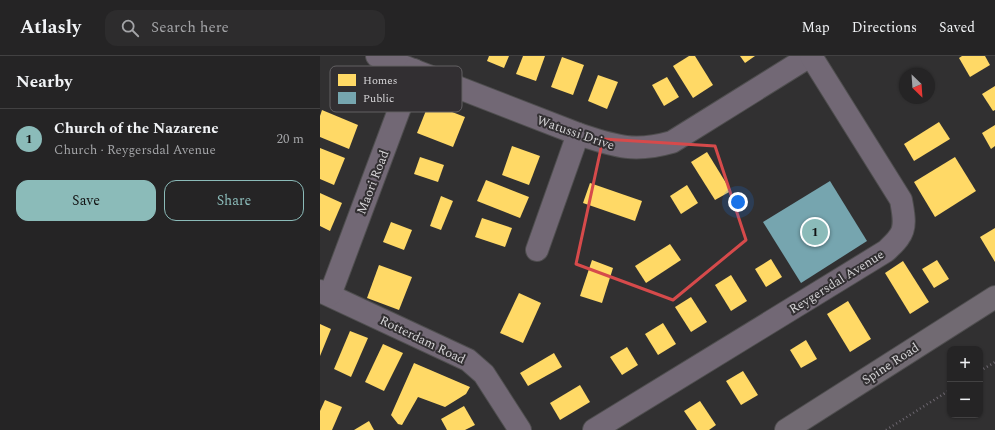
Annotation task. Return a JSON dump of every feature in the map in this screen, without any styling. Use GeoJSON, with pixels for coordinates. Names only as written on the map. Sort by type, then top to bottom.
{"type":"FeatureCollection","features":[{"type":"Feature","properties":{"kind":"main road","name":"Spine Road"},"geometry":{"type":"LineString","coordinates":[[786,430],[995,297]]}},
{"type":"Feature","properties":{"kind":"street","name":"Watussi Drive"},"geometry":{"type":"LineString","coordinates":[[377,56],[403,66]]}},
{"type":"Feature","properties":{"kind":"street","name":"Watussi Drive"},"geometry":{"type":"LineString","coordinates":[[462,89],[578,134],[611,145],[637,148],[657,146],[672,142],[811,56]]}},
{"type":"Feature","properties":{"kind":"street","name":"Reygersdal Avenue"},"geometry":{"type":"LineString","coordinates":[[594,430],[886,251],[899,237],[904,227],[901,200],[811,56]]}},
{"type":"Feature","properties":{"kind":"street","name":"Maori Road"},"geometry":{"type":"LineString","coordinates":[[325,293],[397,112]]}},
{"type":"Feature","properties":{"kind":"street"},"geometry":{"type":"LineString","coordinates":[[537,250],[578,134]]}},
{"type":"Feature","properties":{"kind":"street","name":"Rotterdam Road"},"geometry":{"type":"LineString","coordinates":[[325,293],[468,360],[484,374],[520,430]]}},
{"type":"Feature","properties":{"kind":"path"},"geometry":{"type":"LineString","coordinates":[[983,369],[995,362]]}},
{"type":"Feature","properties":{"kind":"path"},"geometry":{"type":"LineString","coordinates":[[886,430],[947,392]]}},
{"type":"Feature","properties":{"kind":"highlighted area"},"geometry":{"type":"Polygon","coordinates":[[[603,139],[715,146],[746,240],[673,300],[576,264],[603,139]]]}},
{"type":"Feature","properties":{"kind":"building: Homes"},"geometry":{"type":"Polygon","coordinates":[[[489,56],[509,56],[504,68],[487,61],[489,56]]]}},
{"type":"Feature","properties":{"kind":"building: Homes"},"geometry":{"type":"Polygon","coordinates":[[[523,56],[545,56],[536,81],[516,74],[523,56]]]}},
{"type":"Feature","properties":{"kind":"building: Homes"},"geometry":{"type":"Polygon","coordinates":[[[689,56],[695,56],[713,85],[693,98],[673,66],[689,56]]]}},
{"type":"Feature","properties":{"kind":"building: Homes"},"geometry":{"type":"Polygon","coordinates":[[[740,56],[755,56],[745,63],[740,56]]]}},
{"type":"Feature","properties":{"kind":"building: Homes"},"geometry":{"type":"Polygon","coordinates":[[[962,56],[985,56],[990,65],[970,77],[959,58],[962,56]]]}},
{"type":"Feature","properties":{"kind":"building: Homes"},"geometry":{"type":"Polygon","coordinates":[[[562,57],[584,65],[573,95],[551,87],[562,57]]]}},
{"type":"Feature","properties":{"kind":"building: Homes"},"geometry":{"type":"Polygon","coordinates":[[[598,75],[618,82],[607,109],[588,101],[598,75]]]}},
{"type":"Feature","properties":{"kind":"building: Homes"},"geometry":{"type":"Polygon","coordinates":[[[667,77],[679,97],[664,106],[652,85],[667,77]]]}},
{"type":"Feature","properties":{"kind":"building: Homes"},"geometry":{"type":"Polygon","coordinates":[[[995,86],[995,110],[993,111],[982,94],[995,86]]]}},
{"type":"Feature","properties":{"kind":"building: Homes"},"geometry":{"type":"Polygon","coordinates":[[[322,110],[358,125],[349,149],[320,137],[320,116],[322,110]]]}},
{"type":"Feature","properties":{"kind":"building: Homes"},"geometry":{"type":"Polygon","coordinates":[[[425,112],[452,112],[465,117],[453,147],[417,133],[425,112]]]}},
{"type":"Feature","properties":{"kind":"building: Homes"},"geometry":{"type":"Polygon","coordinates":[[[939,122],[950,139],[914,161],[904,144],[939,122]]]}},
{"type":"Feature","properties":{"kind":"building: Homes"},"geometry":{"type":"Polygon","coordinates":[[[995,125],[995,146],[991,149],[982,133],[995,125]]]}},
{"type":"Feature","properties":{"kind":"building: Homes"},"geometry":{"type":"Polygon","coordinates":[[[512,146],[540,156],[529,185],[502,175],[512,146]]]}},
{"type":"Feature","properties":{"kind":"building: Homes"},"geometry":{"type":"Polygon","coordinates":[[[320,148],[345,158],[334,185],[320,179],[320,148]]]}},
{"type":"Feature","properties":{"kind":"building: Homes"},"geometry":{"type":"Polygon","coordinates":[[[707,152],[731,191],[715,200],[691,162],[707,152]]]}},
{"type":"Feature","properties":{"kind":"building: Homes"},"geometry":{"type":"Polygon","coordinates":[[[420,157],[444,165],[438,182],[414,174],[420,157]]]}},
{"type":"Feature","properties":{"kind":"building: Homes"},"geometry":{"type":"Polygon","coordinates":[[[955,157],[976,191],[935,217],[914,182],[955,157]]]}},
{"type":"Feature","properties":{"kind":"building: Homes"},"geometry":{"type":"Polygon","coordinates":[[[486,180],[529,197],[520,218],[477,201],[486,180]]]}},
{"type":"Feature","properties":{"kind":"building: Homes"},"geometry":{"type":"Polygon","coordinates":[[[590,183],[642,201],[635,221],[583,203],[590,183]]]}},
{"type":"Feature","properties":{"kind":"building: Homes"},"geometry":{"type":"Polygon","coordinates":[[[687,185],[698,203],[681,214],[670,196],[687,185]]]}},
{"type":"Feature","properties":{"kind":"building: Homes"},"geometry":{"type":"Polygon","coordinates":[[[320,193],[342,203],[330,231],[320,226],[320,193]]]}},
{"type":"Feature","properties":{"kind":"building: Homes"},"geometry":{"type":"Polygon","coordinates":[[[441,196],[453,201],[441,230],[430,226],[441,196]]]}},
{"type":"Feature","properties":{"kind":"building: Homes"},"geometry":{"type":"Polygon","coordinates":[[[482,218],[512,228],[505,247],[475,237],[482,218]]]}},
{"type":"Feature","properties":{"kind":"building: Homes"},"geometry":{"type":"Polygon","coordinates":[[[391,222],[412,230],[404,250],[383,242],[391,222]]]}},
{"type":"Feature","properties":{"kind":"building: Homes"},"geometry":{"type":"Polygon","coordinates":[[[995,228],[995,262],[980,237],[995,228]]]}},
{"type":"Feature","properties":{"kind":"building: Homes"},"geometry":{"type":"Polygon","coordinates":[[[670,244],[681,260],[646,283],[635,266],[670,244]]]}},
{"type":"Feature","properties":{"kind":"building: Homes"},"geometry":{"type":"Polygon","coordinates":[[[771,259],[782,277],[766,287],[755,269],[771,259]]]}},
{"type":"Feature","properties":{"kind":"building: Homes"},"geometry":{"type":"Polygon","coordinates":[[[592,260],[613,268],[602,303],[580,296],[592,260]]]}},
{"type":"Feature","properties":{"kind":"building: Homes"},"geometry":{"type":"Polygon","coordinates":[[[937,260],[949,279],[934,288],[922,269],[937,260]]]}},
{"type":"Feature","properties":{"kind":"building: Homes"},"geometry":{"type":"Polygon","coordinates":[[[903,261],[929,302],[910,314],[885,273],[903,261]]]}},
{"type":"Feature","properties":{"kind":"building: Homes"},"geometry":{"type":"Polygon","coordinates":[[[379,265],[412,277],[399,310],[367,298],[379,265]]]}},
{"type":"Feature","properties":{"kind":"building: Homes"},"geometry":{"type":"Polygon","coordinates":[[[731,275],[747,301],[731,311],[715,285],[731,275]]]}},
{"type":"Feature","properties":{"kind":"building: Homes"},"geometry":{"type":"Polygon","coordinates":[[[519,293],[541,303],[523,343],[500,333],[519,293]]]}},
{"type":"Feature","properties":{"kind":"building: Homes"},"geometry":{"type":"Polygon","coordinates":[[[691,297],[707,322],[691,332],[675,307],[691,297]]]}},
{"type":"Feature","properties":{"kind":"building: Homes"},"geometry":{"type":"Polygon","coordinates":[[[848,301],[871,339],[850,352],[827,314],[848,301]]]}},
{"type":"Feature","properties":{"kind":"building: Homes"},"geometry":{"type":"Polygon","coordinates":[[[663,323],[676,344],[658,355],[645,334],[663,323]]]}},
{"type":"Feature","properties":{"kind":"building: Homes"},"geometry":{"type":"Polygon","coordinates":[[[320,324],[331,329],[320,356],[320,324]]]}},
{"type":"Feature","properties":{"kind":"building: Homes"},"geometry":{"type":"Polygon","coordinates":[[[350,331],[368,338],[351,377],[334,369],[350,331]]]}},
{"type":"Feature","properties":{"kind":"building: Homes"},"geometry":{"type":"Polygon","coordinates":[[[806,340],[817,359],[801,368],[790,350],[806,340]]]}},
{"type":"Feature","properties":{"kind":"building: Homes"},"geometry":{"type":"Polygon","coordinates":[[[383,344],[403,353],[384,391],[365,382],[383,344]]]}},
{"type":"Feature","properties":{"kind":"building: Homes"},"geometry":{"type":"Polygon","coordinates":[[[627,347],[638,365],[622,375],[610,357],[627,347]]]}},
{"type":"Feature","properties":{"kind":"building: Homes"},"geometry":{"type":"Polygon","coordinates":[[[554,353],[562,367],[528,386],[520,373],[554,353]]]}},
{"type":"Feature","properties":{"kind":"building: Homes"},"geometry":{"type":"Polygon","coordinates":[[[414,363],[470,387],[466,394],[445,407],[418,397],[402,425],[398,424],[391,415],[414,363]]]}},
{"type":"Feature","properties":{"kind":"building: Homes"},"geometry":{"type":"Polygon","coordinates":[[[743,371],[758,395],[741,405],[726,381],[743,371]]]}},
{"type":"Feature","properties":{"kind":"building: Homes"},"geometry":{"type":"Polygon","coordinates":[[[580,385],[590,402],[560,420],[550,403],[580,385]]]}},
{"type":"Feature","properties":{"kind":"building: Homes"},"geometry":{"type":"Polygon","coordinates":[[[325,400],[342,407],[332,430],[320,430],[320,411],[325,400]]]}},
{"type":"Feature","properties":{"kind":"building: Homes"},"geometry":{"type":"Polygon","coordinates":[[[700,401],[716,425],[709,430],[697,430],[684,411],[700,401]]]}},
{"type":"Feature","properties":{"kind":"building: Homes"},"geometry":{"type":"Polygon","coordinates":[[[464,406],[475,425],[465,430],[447,430],[441,419],[464,406]]]}},
{"type":"Feature","properties":{"kind":"building: Homes"},"geometry":{"type":"Polygon","coordinates":[[[369,421],[374,430],[354,430],[369,421]]]}},
{"type":"Feature","properties":{"kind":"building: Public"},"geometry":{"type":"Polygon","coordinates":[[[830,181],[867,241],[801,283],[763,222],[830,181]]]}},
{"type":"Feature","properties":{"kind":"place","name":"Church of the Nazarene"},"geometry":{"type":"Point","coordinates":[815,232]}}]}
